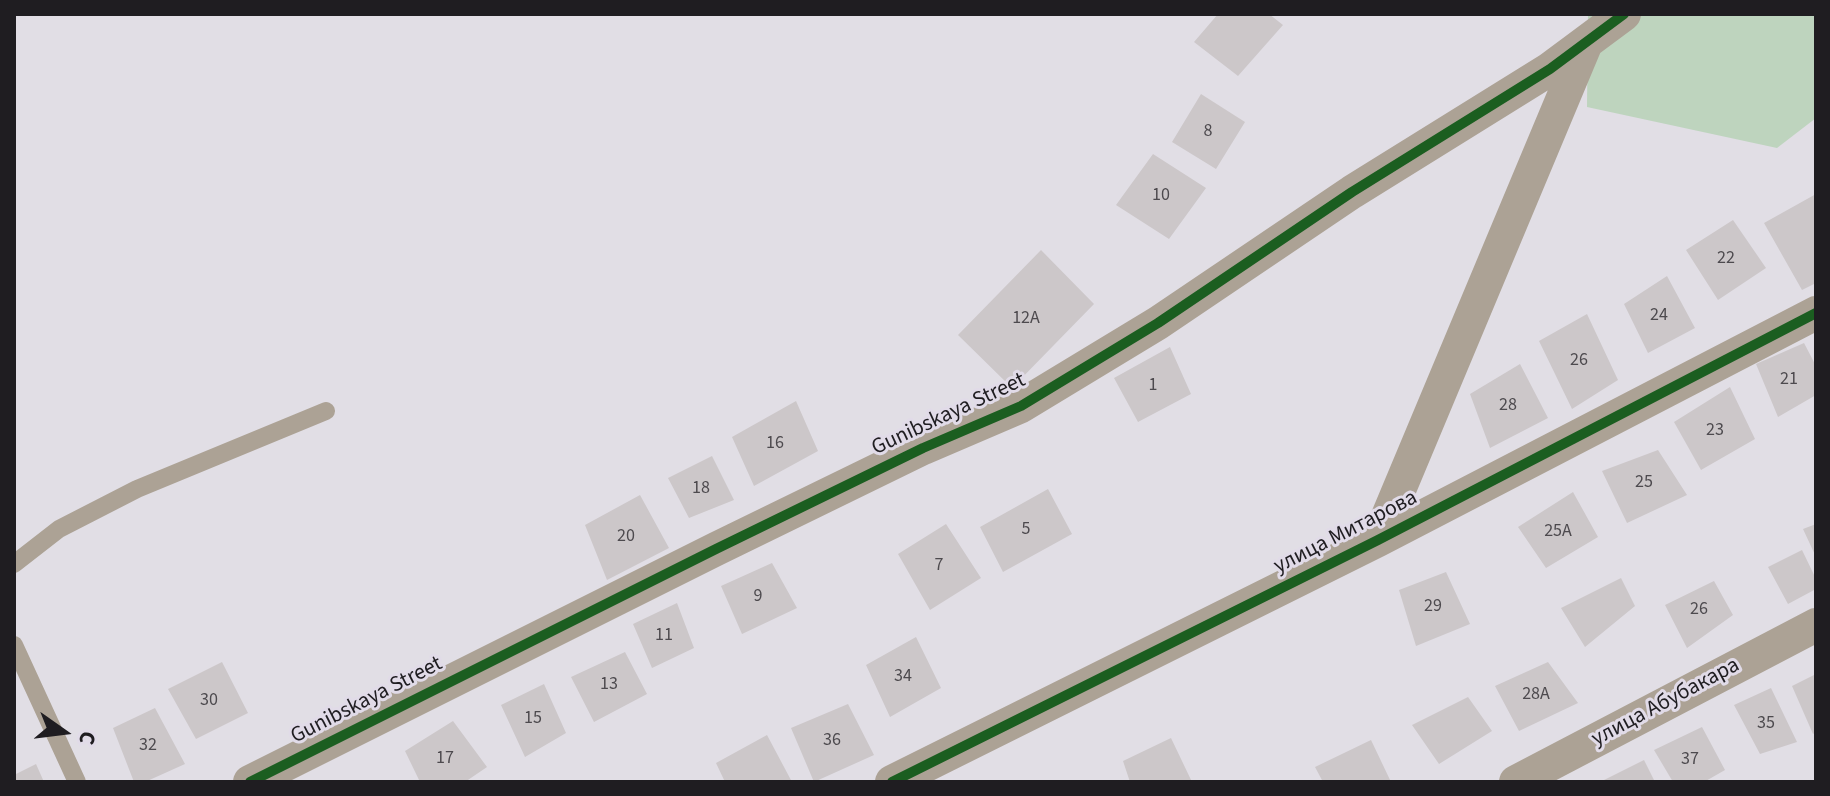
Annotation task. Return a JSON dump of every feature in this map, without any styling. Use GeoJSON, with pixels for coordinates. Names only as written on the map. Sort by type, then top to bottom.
{"type":"FeatureCollection","features":[{"type":"Feature","properties":{"kind":"street","name":"Gunibskaya Street"},"geometry":{"type":"LineString","coordinates":[[250,782],[757,528],[923,448],[1021,406],[1158,323],[1352,192],[1550,69],[1624,14]]}},
{"type":"Feature","properties":{"kind":"street"},"geometry":{"type":"LineString","coordinates":[[1378,540],[1586,43]]}},
{"type":"Feature","properties":{"kind":"street","name":"улица Митарова"},"geometry":{"type":"LineString","coordinates":[[892,782],[1378,540],[1816,313]]}},
{"type":"Feature","properties":{"kind":"street","name":"улица Абубакара"},"geometry":{"type":"LineString","coordinates":[[1516,782],[1816,625]]}},
{"type":"Feature","properties":{"kind":"lane"},"geometry":{"type":"LineString","coordinates":[[14,564],[59,529],[137,489],[326,411]]}},
{"type":"Feature","properties":{"kind":"lane"},"geometry":{"type":"LineString","coordinates":[[14,645],[77,782]]}},
{"type":"Feature","properties":{"kind":"green space"},"geometry":{"type":"Polygon","coordinates":[[[1588,14],[1816,14],[1816,118],[1777,148],[1587,107],[1588,14]]]}},
{"type":"Feature","properties":{"kind":"building"},"geometry":{"type":"Polygon","coordinates":[[[1218,14],[1269,14],[1283,25],[1238,76],[1194,42],[1218,14]]]}},
{"type":"Feature","properties":{"kind":"building"},"geometry":{"type":"Polygon","coordinates":[[[1201,94],[1245,122],[1216,169],[1172,142],[1201,94]]]}},
{"type":"Feature","properties":{"kind":"building"},"geometry":{"type":"Polygon","coordinates":[[[1153,154],[1206,188],[1169,239],[1116,205],[1153,154]]]}},
{"type":"Feature","properties":{"kind":"building"},"geometry":{"type":"Polygon","coordinates":[[[1816,194],[1816,283],[1802,290],[1764,223],[1816,194]]]}},
{"type":"Feature","properties":{"kind":"building"},"geometry":{"type":"Polygon","coordinates":[[[1733,220],[1766,268],[1718,300],[1686,250],[1733,220]]]}},
{"type":"Feature","properties":{"kind":"building"},"geometry":{"type":"Polygon","coordinates":[[[1041,250],[1094,304],[1012,388],[958,335],[1041,250]]]}},
{"type":"Feature","properties":{"kind":"building"},"geometry":{"type":"Polygon","coordinates":[[[1667,276],[1695,328],[1648,353],[1624,304],[1667,276]]]}},
{"type":"Feature","properties":{"kind":"building"},"geometry":{"type":"Polygon","coordinates":[[[1587,314],[1618,380],[1572,409],[1539,341],[1587,314]]]}},
{"type":"Feature","properties":{"kind":"building"},"geometry":{"type":"Polygon","coordinates":[[[1804,343],[1816,366],[1816,395],[1778,417],[1756,364],[1804,343]]]}},
{"type":"Feature","properties":{"kind":"building"},"geometry":{"type":"Polygon","coordinates":[[[1170,347],[1191,394],[1138,422],[1114,378],[1170,347]]]}},
{"type":"Feature","properties":{"kind":"building"},"geometry":{"type":"Polygon","coordinates":[[[1520,364],[1548,418],[1490,448],[1470,394],[1520,364]]]}},
{"type":"Feature","properties":{"kind":"building"},"geometry":{"type":"Polygon","coordinates":[[[1730,387],[1755,439],[1701,470],[1674,422],[1730,387]]]}},
{"type":"Feature","properties":{"kind":"building"},"geometry":{"type":"Polygon","coordinates":[[[796,401],[818,451],[754,486],[732,437],[796,401]]]}},
{"type":"Feature","properties":{"kind":"building"},"geometry":{"type":"Polygon","coordinates":[[[1658,450],[1687,495],[1627,523],[1602,471],[1658,450]]]}},
{"type":"Feature","properties":{"kind":"building"},"geometry":{"type":"Polygon","coordinates":[[[712,456],[734,500],[689,518],[668,478],[712,456]]]}},
{"type":"Feature","properties":{"kind":"building"},"geometry":{"type":"Polygon","coordinates":[[[1048,489],[1072,534],[1003,572],[980,527],[1048,489]]]}},
{"type":"Feature","properties":{"kind":"building"},"geometry":{"type":"Polygon","coordinates":[[[1573,492],[1598,537],[1546,568],[1518,527],[1573,492]]]}},
{"type":"Feature","properties":{"kind":"building"},"geometry":{"type":"Polygon","coordinates":[[[640,495],[669,548],[607,580],[585,525],[640,495]]]}},
{"type":"Feature","properties":{"kind":"building"},"geometry":{"type":"Polygon","coordinates":[[[946,524],[981,578],[930,610],[898,554],[946,524]]]}},
{"type":"Feature","properties":{"kind":"building"},"geometry":{"type":"Polygon","coordinates":[[[1816,524],[1816,557],[1803,529],[1816,524]]]}},
{"type":"Feature","properties":{"kind":"building"},"geometry":{"type":"Polygon","coordinates":[[[1802,550],[1816,579],[1816,589],[1788,604],[1768,567],[1802,550]]]}},
{"type":"Feature","properties":{"kind":"building"},"geometry":{"type":"Polygon","coordinates":[[[772,563],[797,608],[742,634],[721,586],[772,563]]]}},
{"type":"Feature","properties":{"kind":"building"},"geometry":{"type":"Polygon","coordinates":[[[1446,572],[1470,624],[1416,646],[1399,590],[1446,572]]]}},
{"type":"Feature","properties":{"kind":"building"},"geometry":{"type":"Polygon","coordinates":[[[1621,578],[1635,606],[1585,647],[1561,608],[1621,578]]]}},
{"type":"Feature","properties":{"kind":"building"},"geometry":{"type":"Polygon","coordinates":[[[1714,581],[1733,615],[1687,648],[1665,605],[1714,581]]]}},
{"type":"Feature","properties":{"kind":"building"},"geometry":{"type":"Polygon","coordinates":[[[677,603],[694,648],[652,668],[633,624],[677,603]]]}},
{"type":"Feature","properties":{"kind":"building"},"geometry":{"type":"Polygon","coordinates":[[[916,637],[941,688],[890,717],[866,665],[916,637]]]}},
{"type":"Feature","properties":{"kind":"building"},"geometry":{"type":"Polygon","coordinates":[[[625,652],[647,694],[594,722],[571,677],[625,652]]]}},
{"type":"Feature","properties":{"kind":"building"},"geometry":{"type":"Polygon","coordinates":[[[222,662],[248,713],[196,739],[168,689],[222,662]]]}},
{"type":"Feature","properties":{"kind":"building"},"geometry":{"type":"Polygon","coordinates":[[[1548,662],[1578,703],[1519,731],[1495,686],[1548,662]]]}},
{"type":"Feature","properties":{"kind":"building"},"geometry":{"type":"Polygon","coordinates":[[[1816,674],[1816,732],[1813,734],[1792,686],[1816,674]]]}},
{"type":"Feature","properties":{"kind":"building"},"geometry":{"type":"Polygon","coordinates":[[[544,684],[566,733],[525,757],[501,705],[544,684]]]}},
{"type":"Feature","properties":{"kind":"building"},"geometry":{"type":"Polygon","coordinates":[[[1771,688],[1797,742],[1760,754],[1734,705],[1771,688]]]}},
{"type":"Feature","properties":{"kind":"building"},"geometry":{"type":"Polygon","coordinates":[[[1468,697],[1492,731],[1439,764],[1412,725],[1468,697]]]}},
{"type":"Feature","properties":{"kind":"building"},"geometry":{"type":"Polygon","coordinates":[[[848,704],[874,755],[814,782],[791,728],[848,704]]]}},
{"type":"Feature","properties":{"kind":"building"},"geometry":{"type":"Polygon","coordinates":[[[155,708],[185,764],[145,782],[134,782],[113,728],[155,708]]]}},
{"type":"Feature","properties":{"kind":"building"},"geometry":{"type":"Polygon","coordinates":[[[453,721],[487,767],[465,782],[420,782],[405,751],[453,721]]]}},
{"type":"Feature","properties":{"kind":"building"},"geometry":{"type":"Polygon","coordinates":[[[1702,727],[1725,770],[1704,782],[1673,782],[1654,750],[1702,727]]]}},
{"type":"Feature","properties":{"kind":"building"},"geometry":{"type":"Polygon","coordinates":[[[767,735],[792,782],[725,782],[716,763],[767,735]]]}},
{"type":"Feature","properties":{"kind":"building"},"geometry":{"type":"Polygon","coordinates":[[[1171,738],[1192,782],[1130,782],[1123,761],[1171,738]]]}},
{"type":"Feature","properties":{"kind":"building"},"geometry":{"type":"Polygon","coordinates":[[[1371,740],[1391,782],[1323,782],[1315,767],[1371,740]]]}},
{"type":"Feature","properties":{"kind":"building"},"geometry":{"type":"Polygon","coordinates":[[[1644,760],[1655,782],[1604,780],[1644,760]]]}},
{"type":"Feature","properties":{"kind":"building"},"geometry":{"type":"Polygon","coordinates":[[[36,764],[44,782],[14,782],[14,775],[36,764]]]}},
{"type":"Feature","properties":{"kind":"cycle path"},"geometry":{"type":"LineString","coordinates":[[250,782],[923,448],[1021,406],[1158,323],[1352,192],[1550,69],[1624,14]]}},
{"type":"Feature","properties":{"kind":"cycle path"},"geometry":{"type":"LineString","coordinates":[[892,782],[1378,540],[1816,313]]}}]}
